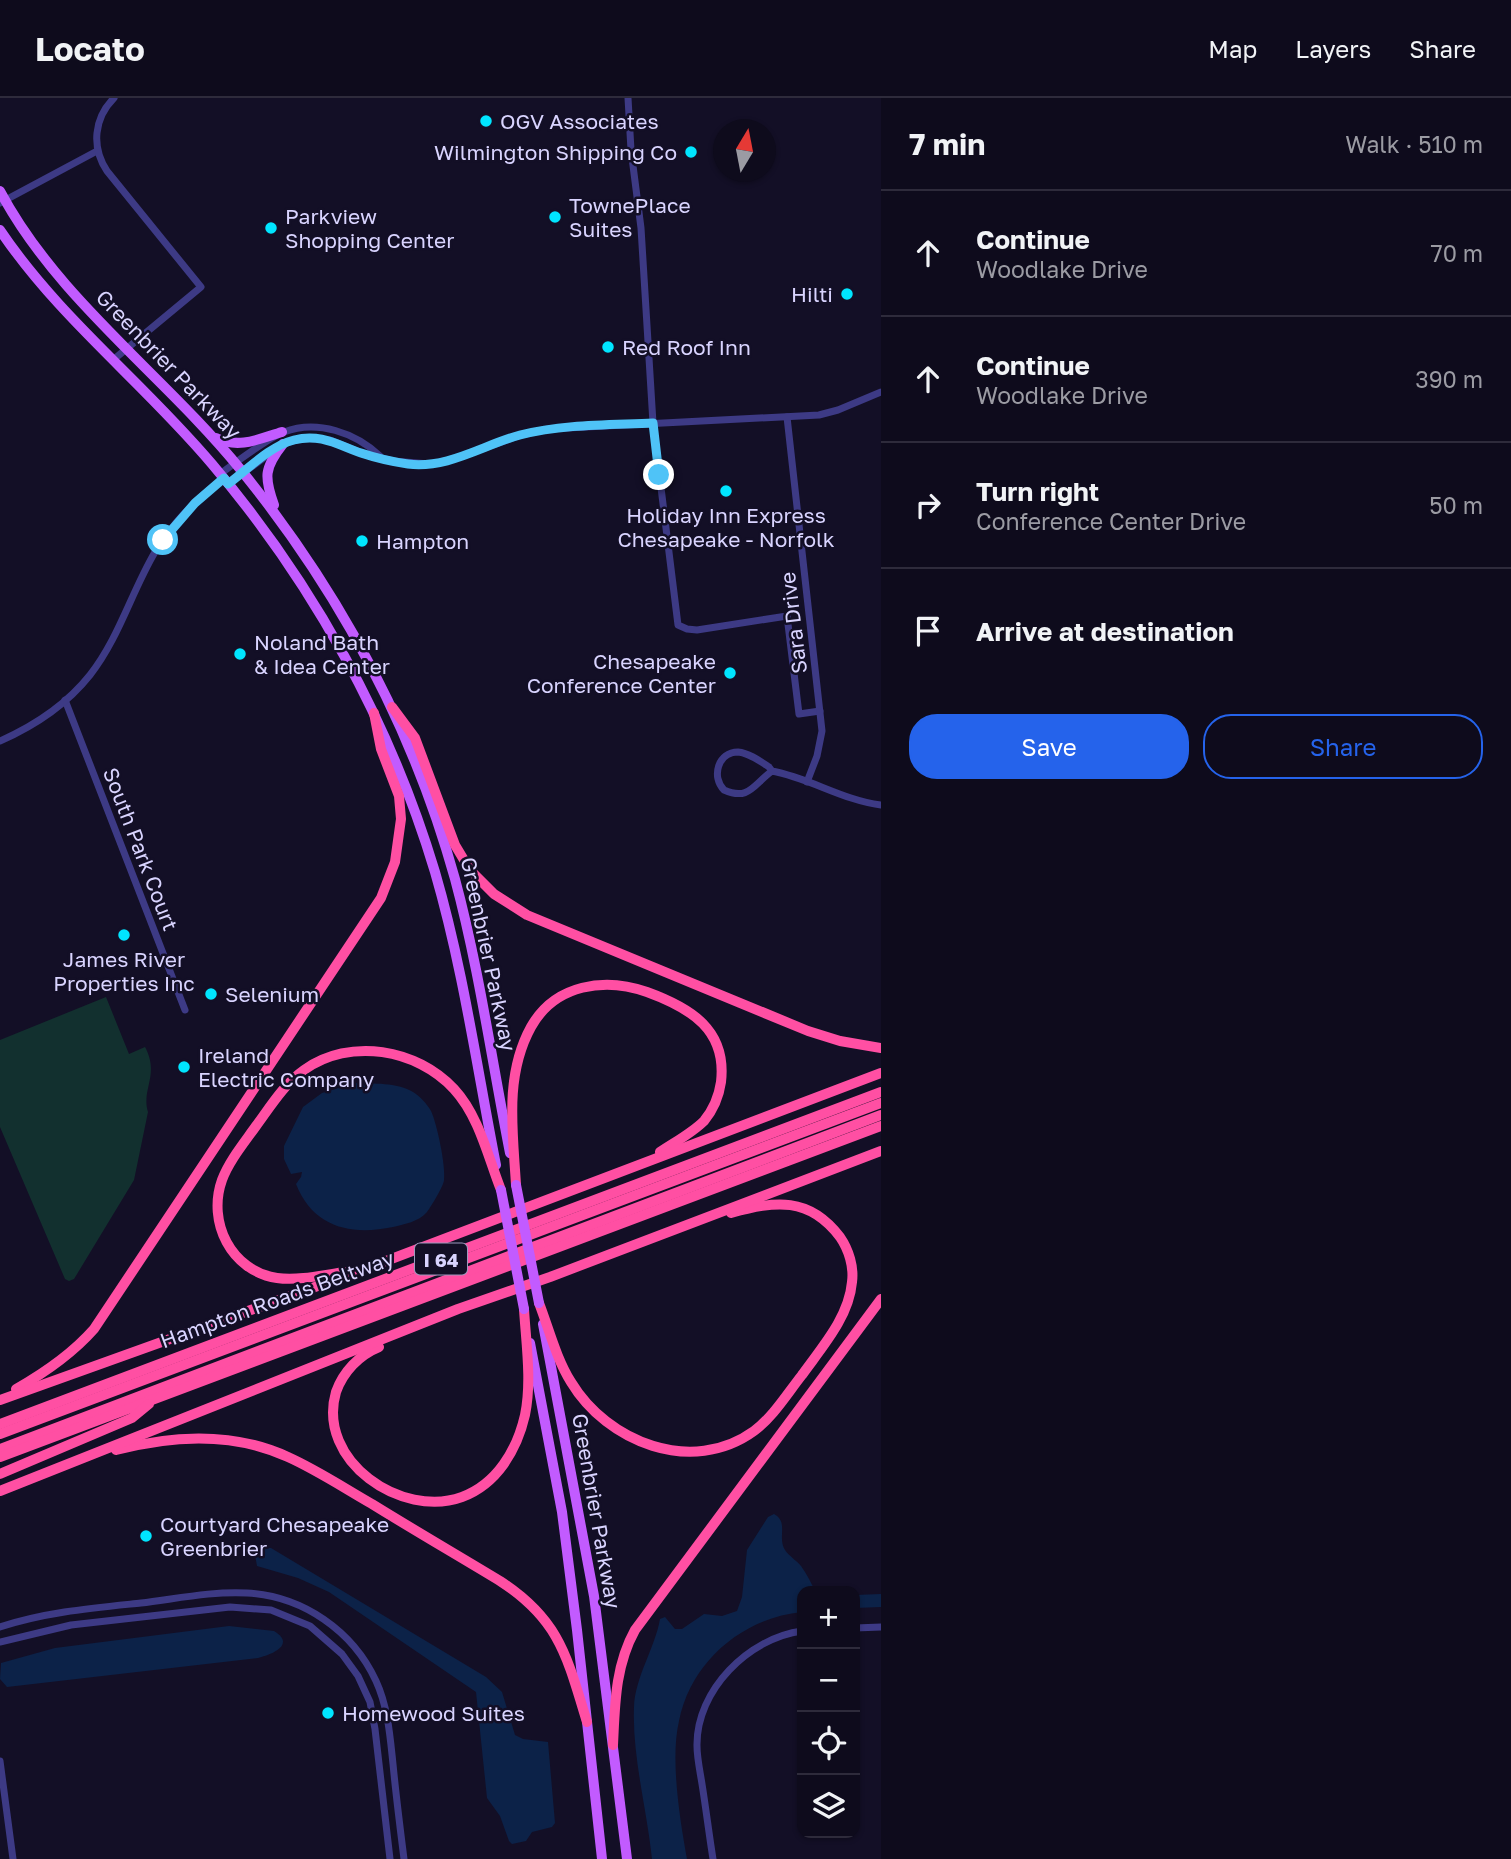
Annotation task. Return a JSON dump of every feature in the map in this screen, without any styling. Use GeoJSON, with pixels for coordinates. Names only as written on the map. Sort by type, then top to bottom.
{"type":"FeatureCollection","features":[{"type":"Feature","properties":{"kind":"highway"},"geometry":{"type":"LineString","coordinates":[[392,707],[415,738],[460,854],[477,877],[497,897],[527,915],[808,1031],[840,1041],[881,1048]]}},
{"type":"Feature","properties":{"kind":"highway"},"geometry":{"type":"LineString","coordinates":[[0,1398],[43,1373],[77,1348],[94,1329],[381,898],[395,862],[401,819],[399,796],[381,749],[374,713]]}},
{"type":"Feature","properties":{"kind":"highway"},"geometry":{"type":"LineString","coordinates":[[516,1185],[513,1086],[524,1042],[537,1018],[552,1003],[568,993],[598,984],[639,989],[683,1007],[706,1025],[719,1054],[722,1072],[720,1088],[710,1112],[695,1128],[643,1163]]}},
{"type":"Feature","properties":{"kind":"highway"},"geometry":{"type":"LineString","coordinates":[[366,1269],[288,1278],[265,1275],[236,1256],[225,1240],[218,1221],[217,1197],[228,1166],[283,1089],[312,1064],[344,1053],[368,1050],[398,1055],[431,1070],[449,1084],[464,1102],[501,1190]]}},
{"type":"Feature","properties":{"kind":"highway"},"geometry":{"type":"LineString","coordinates":[[0,1398],[366,1269],[881,1073]]}},
{"type":"Feature","properties":{"kind":"highway","name":"Hampton Roads Beltway"},"geometry":{"type":"LineString","coordinates":[[0,1424],[881,1092]]}},
{"type":"Feature","properties":{"kind":"highway"},"geometry":{"type":"LineString","coordinates":[[0,1434],[881,1102]]}},
{"type":"Feature","properties":{"kind":"highway"},"geometry":{"type":"LineString","coordinates":[[0,1449],[881,1115]]}},
{"type":"Feature","properties":{"kind":"highway","name":"I 64"},"geometry":{"type":"LineString","coordinates":[[0,1457],[881,1126]]}},
{"type":"Feature","properties":{"kind":"highway"},"geometry":{"type":"LineString","coordinates":[[0,1491],[458,1309],[550,1277],[881,1150]]}},
{"type":"Feature","properties":{"kind":"highway"},"geometry":{"type":"LineString","coordinates":[[539,1303],[570,1381],[593,1410],[616,1429],[641,1443],[683,1452],[708,1451],[741,1439],[761,1425],[779,1405],[844,1313],[853,1280],[850,1260],[843,1242],[832,1226],[812,1211],[799,1206],[781,1204],[754,1207],[674,1228]]}},
{"type":"Feature","properties":{"kind":"highway"},"geometry":{"type":"LineString","coordinates":[[613,1745],[615,1696],[619,1674],[626,1648],[635,1630],[881,1299]]}},
{"type":"Feature","properties":{"kind":"highway"},"geometry":{"type":"LineString","coordinates":[[458,1309],[424,1329],[363,1356],[344,1375],[335,1395],[334,1431],[348,1461],[374,1482],[412,1498],[438,1502],[461,1497],[493,1477],[508,1458],[521,1428],[527,1402],[524,1308]]}},
{"type":"Feature","properties":{"kind":"highway"},"geometry":{"type":"LineString","coordinates":[[0,1475],[132,1418],[155,1399]]}},
{"type":"Feature","properties":{"kind":"highway"},"geometry":{"type":"LineString","coordinates":[[66,1463],[143,1443],[191,1437],[247,1444],[297,1461],[528,1600],[542,1615],[559,1641],[587,1722]]}},
{"type":"Feature","properties":{"kind":"main road","name":"Greenbrier Parkway"},"geometry":{"type":"LineString","coordinates":[[2,198],[52,267],[213,436],[277,516],[332,597],[392,707],[427,792],[455,879],[472,958],[591,1577],[627,1859]]}},
{"type":"Feature","properties":{"kind":"main road","name":"Greenbrier Parkway"},"geometry":{"type":"LineString","coordinates":[[0,230],[46,290],[182,431],[262,527],[311,598],[353,671],[411,801],[443,900],[463,988],[562,1512],[602,1859]]}},
{"type":"Feature","properties":{"kind":"main road"},"geometry":{"type":"LineString","coordinates":[[213,436],[226,443],[237,444],[282,432]]}},
{"type":"Feature","properties":{"kind":"main road"},"geometry":{"type":"LineString","coordinates":[[277,516],[268,487],[267,470],[283,444]]}},
{"type":"Feature","properties":{"kind":"street"},"geometry":{"type":"LineString","coordinates":[[113,360],[201,287],[107,171],[97,151],[97,126],[114,98]]}},
{"type":"Feature","properties":{"kind":"street"},"geometry":{"type":"LineString","coordinates":[[628,98],[647,303],[653,423],[678,625],[697,630],[787,616],[799,714],[820,711]]}},
{"type":"Feature","properties":{"kind":"street"},"geometry":{"type":"LineString","coordinates":[[2,198],[97,151]]}},
{"type":"Feature","properties":{"kind":"street"},"geometry":{"type":"LineString","coordinates":[[224,479],[243,472],[283,444],[304,438],[322,438],[362,453],[408,464],[429,464],[448,461],[521,435],[548,429],[787,417],[831,412],[881,392]]}},
{"type":"Feature","properties":{"kind":"street","name":"Sara Drive"},"geometry":{"type":"LineString","coordinates":[[787,417],[820,711],[820,740],[807,782]]}},
{"type":"Feature","properties":{"kind":"street"},"geometry":{"type":"LineString","coordinates":[[0,741],[34,723],[80,687],[118,631],[163,540],[195,503],[224,479],[235,462],[282,432],[303,427],[333,430],[368,444],[381,457]]}},
{"type":"Feature","properties":{"kind":"street","name":"South Park Court"},"geometry":{"type":"LineString","coordinates":[[65,701],[185,1010]]}},
{"type":"Feature","properties":{"kind":"street"},"geometry":{"type":"LineString","coordinates":[[772,771],[751,790],[741,795],[724,790],[717,778],[717,770],[722,760],[736,752],[750,755],[772,771],[847,797],[881,805]]}},
{"type":"Feature","properties":{"kind":"street"},"geometry":{"type":"LineString","coordinates":[[0,1628],[65,1612],[232,1593],[273,1597],[312,1612],[335,1628],[355,1647],[382,1696],[388,1723],[404,1859]]}},
{"type":"Feature","properties":{"kind":"street"},"geometry":{"type":"LineString","coordinates":[[0,1642],[71,1625],[230,1606],[271,1610],[310,1626],[342,1654],[358,1676],[370,1702],[390,1859]]}},
{"type":"Feature","properties":{"kind":"street"},"geometry":{"type":"LineString","coordinates":[[860,1628],[881,1627]]}},
{"type":"Feature","properties":{"kind":"street"},"geometry":{"type":"LineString","coordinates":[[713,1859],[697,1746],[704,1711],[720,1682],[745,1656],[765,1643],[797,1633]]}},
{"type":"Feature","properties":{"kind":"street"},"geometry":{"type":"LineString","coordinates":[[0,1761],[13,1859]]}},
{"type":"Feature","properties":{"kind":"green space"},"geometry":{"type":"Polygon","coordinates":[[[106,997],[129,1054],[145,1047],[149,1057],[151,1074],[146,1104],[148,1112],[134,1180],[74,1279],[69,1281],[65,1279],[0,1127],[0,1040],[106,997]]]}},
{"type":"Feature","properties":{"kind":"water"},"geometry":{"type":"Polygon","coordinates":[[[355,1083],[385,1084],[406,1089],[421,1098],[431,1111],[444,1165],[444,1180],[429,1209],[407,1224],[362,1230],[348,1229],[323,1219],[303,1199],[296,1184],[302,1172],[291,1174],[284,1159],[284,1146],[303,1107],[322,1093],[355,1083]]]}},
{"type":"Feature","properties":{"kind":"water"},"geometry":{"type":"Polygon","coordinates":[[[774,1514],[781,1521],[785,1550],[801,1566],[812,1586],[797,1586],[797,1613],[760,1623],[740,1633],[723,1646],[695,1680],[685,1699],[676,1736],[675,1753],[679,1808],[687,1859],[652,1859],[637,1764],[634,1707],[638,1685],[660,1619],[665,1617],[675,1629],[682,1629],[704,1614],[722,1616],[737,1611],[742,1597],[747,1550],[768,1517],[774,1514]]]}},
{"type":"Feature","properties":{"kind":"water"},"geometry":{"type":"Polygon","coordinates":[[[261,1547],[271,1548],[486,1677],[502,1692],[515,1735],[523,1739],[548,1742],[555,1823],[552,1827],[532,1832],[526,1841],[512,1844],[509,1841],[500,1816],[487,1798],[476,1692],[329,1592],[298,1578],[257,1566],[255,1555],[261,1547]]]}},
{"type":"Feature","properties":{"kind":"water"},"geometry":{"type":"Polygon","coordinates":[[[881,1594],[881,1607],[860,1608],[860,1595],[881,1594]]]}},
{"type":"Feature","properties":{"kind":"water"},"geometry":{"type":"Polygon","coordinates":[[[229,1626],[274,1631],[283,1641],[282,1645],[274,1652],[258,1658],[7,1687],[0,1679],[1,1663],[55,1648],[229,1626]]]}},
{"type":"Feature","properties":{"kind":"place","name":"OGV Associates"},"geometry":{"type":"Point","coordinates":[486,121]}},
{"type":"Feature","properties":{"kind":"place","name":"Wilmington Shipping Co"},"geometry":{"type":"Point","coordinates":[691,152]}},
{"type":"Feature","properties":{"kind":"place","name":"TownePlace Suites"},"geometry":{"type":"Point","coordinates":[555,217]}},
{"type":"Feature","properties":{"kind":"place","name":"Parkview Shopping Center"},"geometry":{"type":"Point","coordinates":[271,228]}},
{"type":"Feature","properties":{"kind":"place","name":"Hilti"},"geometry":{"type":"Point","coordinates":[847,294]}},
{"type":"Feature","properties":{"kind":"place","name":"Red Roof Inn"},"geometry":{"type":"Point","coordinates":[608,347]}},
{"type":"Feature","properties":{"kind":"place","name":"Holiday Inn Express Chesapeake - Norfolk"},"geometry":{"type":"Point","coordinates":[726,491]}},
{"type":"Feature","properties":{"kind":"place","name":"Hampton"},"geometry":{"type":"Point","coordinates":[362,541]}},
{"type":"Feature","properties":{"kind":"place","name":"Noland Bath & Idea Center"},"geometry":{"type":"Point","coordinates":[240,654]}},
{"type":"Feature","properties":{"kind":"place","name":"Chesapeake Conference Center"},"geometry":{"type":"Point","coordinates":[730,673]}},
{"type":"Feature","properties":{"kind":"place","name":"James River Properties Inc"},"geometry":{"type":"Point","coordinates":[124,935]}},
{"type":"Feature","properties":{"kind":"place","name":"Selenium"},"geometry":{"type":"Point","coordinates":[211,994]}},
{"type":"Feature","properties":{"kind":"place","name":"Ireland Electric Company"},"geometry":{"type":"Point","coordinates":[184,1067]}},
{"type":"Feature","properties":{"kind":"place","name":"Courtyard Chesapeake Greenbrier"},"geometry":{"type":"Point","coordinates":[146,1536]}},
{"type":"Feature","properties":{"kind":"place","name":"Homewood Suites"},"geometry":{"type":"Point","coordinates":[328,1713]}},
{"type":"Feature","properties":{"kind":"route"},"geometry":{"type":"LineString","coordinates":[[163,540],[210,488],[224,478],[228,484],[283,444],[304,438],[330,440],[362,453],[393,461],[429,464],[448,461],[521,435],[548,429],[653,423],[659,475]]}}]}
